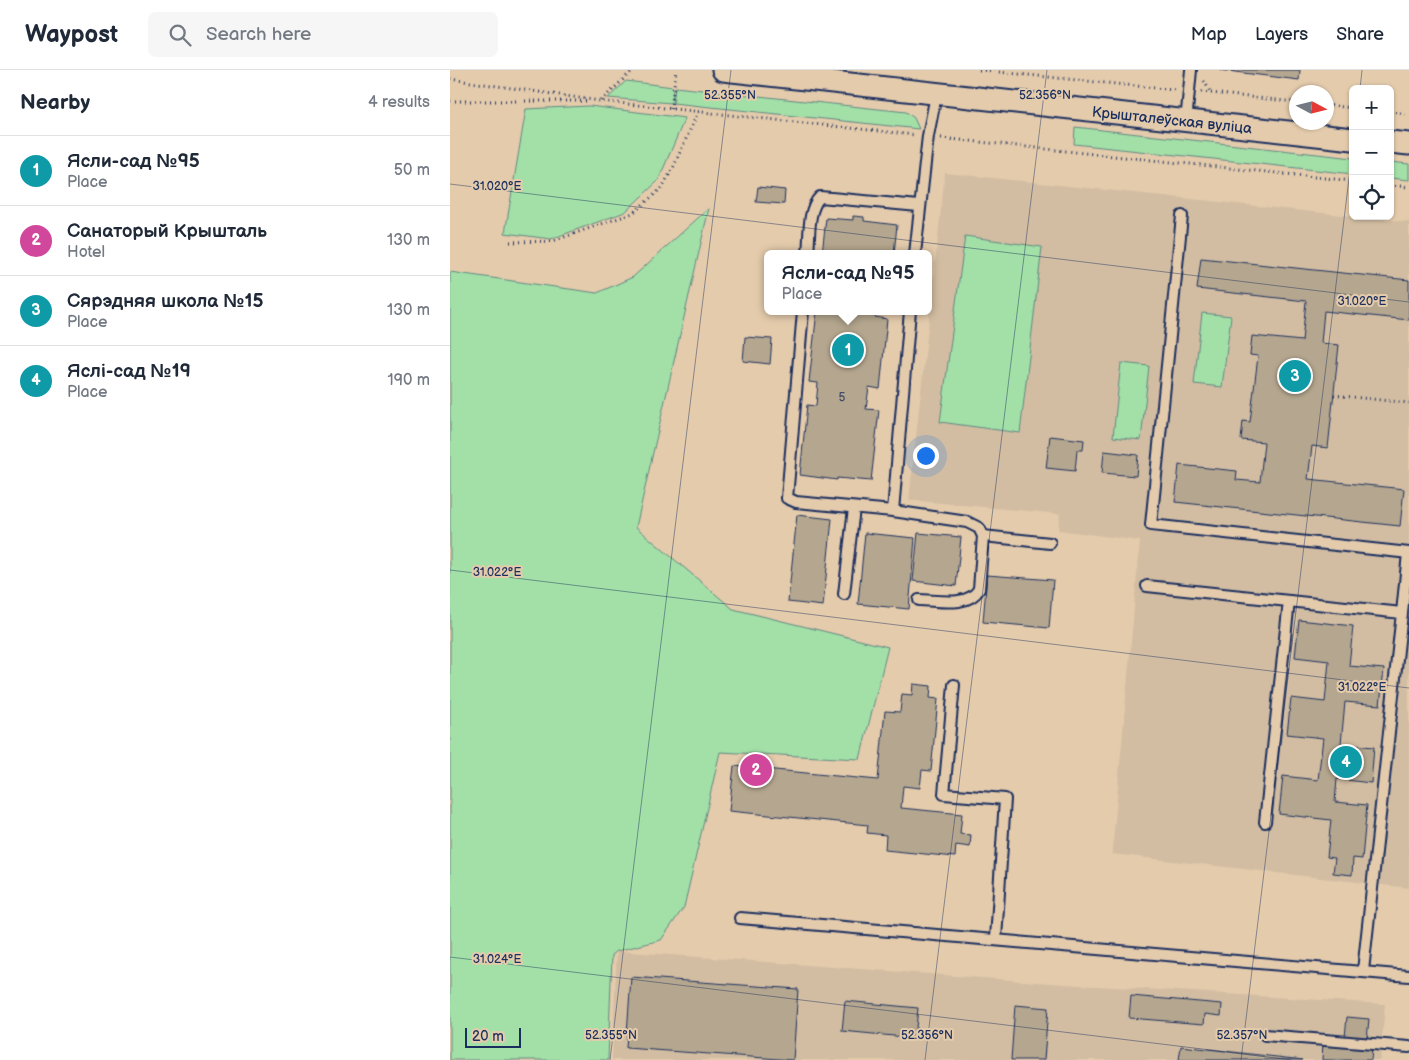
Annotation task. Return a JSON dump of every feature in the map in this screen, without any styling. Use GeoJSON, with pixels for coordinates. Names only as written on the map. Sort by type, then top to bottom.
{"type":"FeatureCollection","features":[{"type":"Feature","properties":{"kind":"street","name":"Крышталеўская вуліца"},"geometry":{"type":"LineString","coordinates":[[723,70],[936,95],[1349,139]]}},
{"type":"Feature","properties":{"kind":"street"},"geometry":{"type":"LineString","coordinates":[[1394,142],[1409,144]]}},
{"type":"Feature","properties":{"kind":"lane"},"geometry":{"type":"LineString","coordinates":[[1186,122],[1192,70]]}},
{"type":"Feature","properties":{"kind":"lane"},"geometry":{"type":"LineString","coordinates":[[915,250],[928,136],[936,95]]}},
{"type":"Feature","properties":{"kind":"lane"},"geometry":{"type":"LineString","coordinates":[[808,250],[812,210],[815,202],[820,197],[919,206]]}},
{"type":"Feature","properties":{"kind":"lane"},"geometry":{"type":"LineString","coordinates":[[1182,216],[1151,524],[1408,553],[1363,971]]}},
{"type":"Feature","properties":{"kind":"lane"},"geometry":{"type":"LineString","coordinates":[[803,315],[787,498],[796,502],[893,511],[967,522],[980,528],[982,536],[979,589],[975,595],[961,601],[919,600]]}},
{"type":"Feature","properties":{"kind":"lane"},"geometry":{"type":"LineString","coordinates":[[893,511],[910,315]]}},
{"type":"Feature","properties":{"kind":"lane"},"geometry":{"type":"LineString","coordinates":[[844,594],[854,508]]}},
{"type":"Feature","properties":{"kind":"lane"},"geometry":{"type":"LineString","coordinates":[[982,536],[1050,543]]}},
{"type":"Feature","properties":{"kind":"lane"},"geometry":{"type":"LineString","coordinates":[[1147,586],[1402,613]]}},
{"type":"Feature","properties":{"kind":"lane"},"geometry":{"type":"LineString","coordinates":[[1265,822],[1289,601]]}},
{"type":"Feature","properties":{"kind":"lane"},"geometry":{"type":"LineString","coordinates":[[954,685],[944,794],[1004,799],[996,939]]}},
{"type":"Feature","properties":{"kind":"lane"},"geometry":{"type":"LineString","coordinates":[[740,918],[1409,976]]}},
{"type":"Feature","properties":{"kind":"lane"},"geometry":{"type":"LineString","coordinates":[[1265,1035],[1409,1047]]}},
{"type":"Feature","properties":{"kind":"path"},"geometry":{"type":"LineString","coordinates":[[450,101],[600,101],[633,70]]}},
{"type":"Feature","properties":{"kind":"path"},"geometry":{"type":"LineString","coordinates":[[671,109],[676,70]]}},
{"type":"Feature","properties":{"kind":"path"},"geometry":{"type":"LineString","coordinates":[[979,70],[1289,101]]}},
{"type":"Feature","properties":{"kind":"path"},"geometry":{"type":"LineString","coordinates":[[450,79],[600,101],[1349,181]]}},
{"type":"Feature","properties":{"kind":"path"},"geometry":{"type":"LineString","coordinates":[[1334,106],[1349,108]]}},
{"type":"Feature","properties":{"kind":"path"},"geometry":{"type":"LineString","coordinates":[[510,242],[553,241],[633,213],[662,188],[698,112]]}},
{"type":"Feature","properties":{"kind":"path"},"geometry":{"type":"LineString","coordinates":[[1394,112],[1409,114]]}},
{"type":"Feature","properties":{"kind":"path"},"geometry":{"type":"LineString","coordinates":[[1394,185],[1409,187]]}},
{"type":"Feature","properties":{"kind":"path"},"geometry":{"type":"LineString","coordinates":[[1334,395],[1409,403]]}},
{"type":"Feature","properties":{"kind":"shaded area"},"geometry":{"type":"Polygon","coordinates":[[[945,173],[1349,216],[1349,220],[1409,222],[1409,888],[1112,854],[1140,541],[1058,530],[1060,514],[909,500],[929,315],[932,315],[932,291],[945,173]]]}},
{"type":"Feature","properties":{"kind":"shaded area"},"geometry":{"type":"Polygon","coordinates":[[[617,951],[1065,984],[1385,1004],[1380,1060],[612,1060],[617,951]]]}},
{"type":"Feature","properties":{"kind":"green space"},"geometry":{"type":"Polygon","coordinates":[[[626,81],[673,87],[672,103],[608,98],[626,81]]]}},
{"type":"Feature","properties":{"kind":"green space"},"geometry":{"type":"Polygon","coordinates":[[[675,87],[906,112],[914,118],[919,129],[673,103],[675,87]]]}},
{"type":"Feature","properties":{"kind":"green space"},"geometry":{"type":"Polygon","coordinates":[[[589,106],[685,118],[658,181],[625,212],[551,239],[505,233],[526,109],[589,106]]]}},
{"type":"Feature","properties":{"kind":"green space"},"geometry":{"type":"Polygon","coordinates":[[[1075,127],[1349,158],[1349,174],[1074,144],[1075,127]]]}},
{"type":"Feature","properties":{"kind":"green space"},"geometry":{"type":"Polygon","coordinates":[[[1394,162],[1409,164],[1409,180],[1394,178],[1394,162]]]}},
{"type":"Feature","properties":{"kind":"green space"},"geometry":{"type":"Polygon","coordinates":[[[709,208],[636,527],[733,609],[888,647],[860,759],[720,752],[684,907],[661,940],[617,951],[612,955],[608,1060],[450,1060],[450,272],[597,293],[633,277],[709,208]]]}},
{"type":"Feature","properties":{"kind":"green space"},"geometry":{"type":"Polygon","coordinates":[[[965,236],[1042,247],[1020,433],[940,422],[965,236]]]}},
{"type":"Feature","properties":{"kind":"green space"},"geometry":{"type":"Polygon","coordinates":[[[1202,313],[1231,316],[1222,387],[1194,384],[1202,313]]]}},
{"type":"Feature","properties":{"kind":"green space"},"geometry":{"type":"Polygon","coordinates":[[[1121,363],[1149,366],[1141,440],[1113,437],[1121,363]]]}},
{"type":"Feature","properties":{"kind":"building"},"geometry":{"type":"Polygon","coordinates":[[[1219,70],[1300,70],[1299,80],[1219,70]]]}},
{"type":"Feature","properties":{"kind":"building"},"geometry":{"type":"Polygon","coordinates":[[[758,187],[785,190],[784,204],[756,202],[758,187]]]}},
{"type":"Feature","properties":{"kind":"building"},"geometry":{"type":"Polygon","coordinates":[[[853,216],[864,217],[864,221],[897,225],[894,250],[822,250],[826,218],[853,220],[853,216]]]}},
{"type":"Feature","properties":{"kind":"building"},"geometry":{"type":"Polygon","coordinates":[[[1201,258],[1409,280],[1409,320],[1324,311],[1321,343],[1339,345],[1328,448],[1312,446],[1308,479],[1404,489],[1400,526],[1175,502],[1179,465],[1237,471],[1236,480],[1260,482],[1264,442],[1241,440],[1243,421],[1250,422],[1258,356],[1250,355],[1252,336],[1302,341],[1306,301],[1197,289],[1201,258]]]}},
{"type":"Feature","properties":{"kind":"building"},"geometry":{"type":"Polygon","coordinates":[[[817,315],[875,315],[875,317],[887,319],[880,389],[869,387],[866,409],[879,410],[871,481],[837,478],[837,480],[800,475],[807,405],[816,406],[818,383],[809,382],[817,315]]]}},
{"type":"Feature","properties":{"kind":"building"},"geometry":{"type":"Polygon","coordinates":[[[745,337],[772,339],[770,364],[743,361],[745,337]]]}},
{"type":"Feature","properties":{"kind":"building"},"geometry":{"type":"Polygon","coordinates":[[[1050,436],[1084,440],[1083,450],[1077,450],[1075,471],[1046,468],[1050,436]]]}},
{"type":"Feature","properties":{"kind":"building"},"geometry":{"type":"Polygon","coordinates":[[[1104,451],[1138,455],[1136,476],[1102,473],[1104,451]]]}},
{"type":"Feature","properties":{"kind":"building"},"geometry":{"type":"Polygon","coordinates":[[[797,515],[832,519],[823,606],[788,602],[797,515]]]}},
{"type":"Feature","properties":{"kind":"building"},"geometry":{"type":"Polygon","coordinates":[[[865,533],[915,538],[909,609],[858,604],[865,533]]]}},
{"type":"Feature","properties":{"kind":"building"},"geometry":{"type":"Polygon","coordinates":[[[918,533],[961,537],[956,586],[913,581],[918,533]]]}},
{"type":"Feature","properties":{"kind":"building"},"geometry":{"type":"Polygon","coordinates":[[[987,575],[1053,580],[1049,628],[983,622],[987,575]]]}},
{"type":"Feature","properties":{"kind":"building"},"geometry":{"type":"Polygon","coordinates":[[[1299,620],[1353,626],[1349,666],[1384,669],[1380,705],[1345,702],[1341,744],[1374,747],[1371,783],[1337,779],[1335,802],[1367,805],[1362,859],[1353,858],[1352,875],[1333,873],[1335,858],[1327,857],[1331,820],[1279,814],[1283,776],[1318,780],[1323,738],[1287,734],[1291,698],[1325,702],[1329,661],[1295,657],[1299,620]]]}},
{"type":"Feature","properties":{"kind":"building"},"geometry":{"type":"Polygon","coordinates":[[[913,684],[931,686],[930,698],[938,699],[931,771],[922,770],[920,788],[903,786],[901,808],[962,814],[960,834],[971,835],[970,847],[956,845],[955,857],[885,850],[886,835],[867,833],[868,825],[729,811],[734,766],[878,780],[885,711],[900,712],[902,694],[912,695],[913,684]]]}},
{"type":"Feature","properties":{"kind":"building"},"geometry":{"type":"Polygon","coordinates":[[[631,977],[798,989],[793,1060],[626,1048],[631,977]]]}},
{"type":"Feature","properties":{"kind":"building"},"geometry":{"type":"Polygon","coordinates":[[[1131,996],[1222,1004],[1221,1016],[1205,1014],[1204,1024],[1129,1018],[1131,996]]]}},
{"type":"Feature","properties":{"kind":"building"},"geometry":{"type":"Polygon","coordinates":[[[845,1001],[918,1008],[915,1038],[842,1031],[845,1001]]]}},
{"type":"Feature","properties":{"kind":"building"},"geometry":{"type":"Polygon","coordinates":[[[1015,1005],[1048,1008],[1044,1060],[1011,1060],[1015,1005]]]}},
{"type":"Feature","properties":{"kind":"building"},"geometry":{"type":"Polygon","coordinates":[[[1347,1017],[1369,1019],[1367,1039],[1345,1037],[1347,1017]]]}},
{"type":"Feature","properties":{"kind":"building"},"geometry":{"type":"Polygon","coordinates":[[[1323,1042],[1372,1047],[1371,1060],[1322,1060],[1323,1042]]]}},
{"type":"Feature","properties":{"kind":"building"},"geometry":{"type":"Polygon","coordinates":[[[1181,1046],[1303,1060],[1179,1060],[1181,1046]]]}},
{"type":"Feature","properties":{"kind":"place","name":"Ясли-сад №95"},"geometry":{"type":"Point","coordinates":[848,350]}},
{"type":"Feature","properties":{"kind":"place","name":"Сярэдняя школа №15"},"geometry":{"type":"Point","coordinates":[1295,376]}},
{"type":"Feature","properties":{"kind":"place","name":"Яслі-сад №19"},"geometry":{"type":"Point","coordinates":[1346,762]}},
{"type":"Feature","properties":{"kind":"place","name":"Санаторый Крышталь"},"geometry":{"type":"Point","coordinates":[756,770]}}]}
